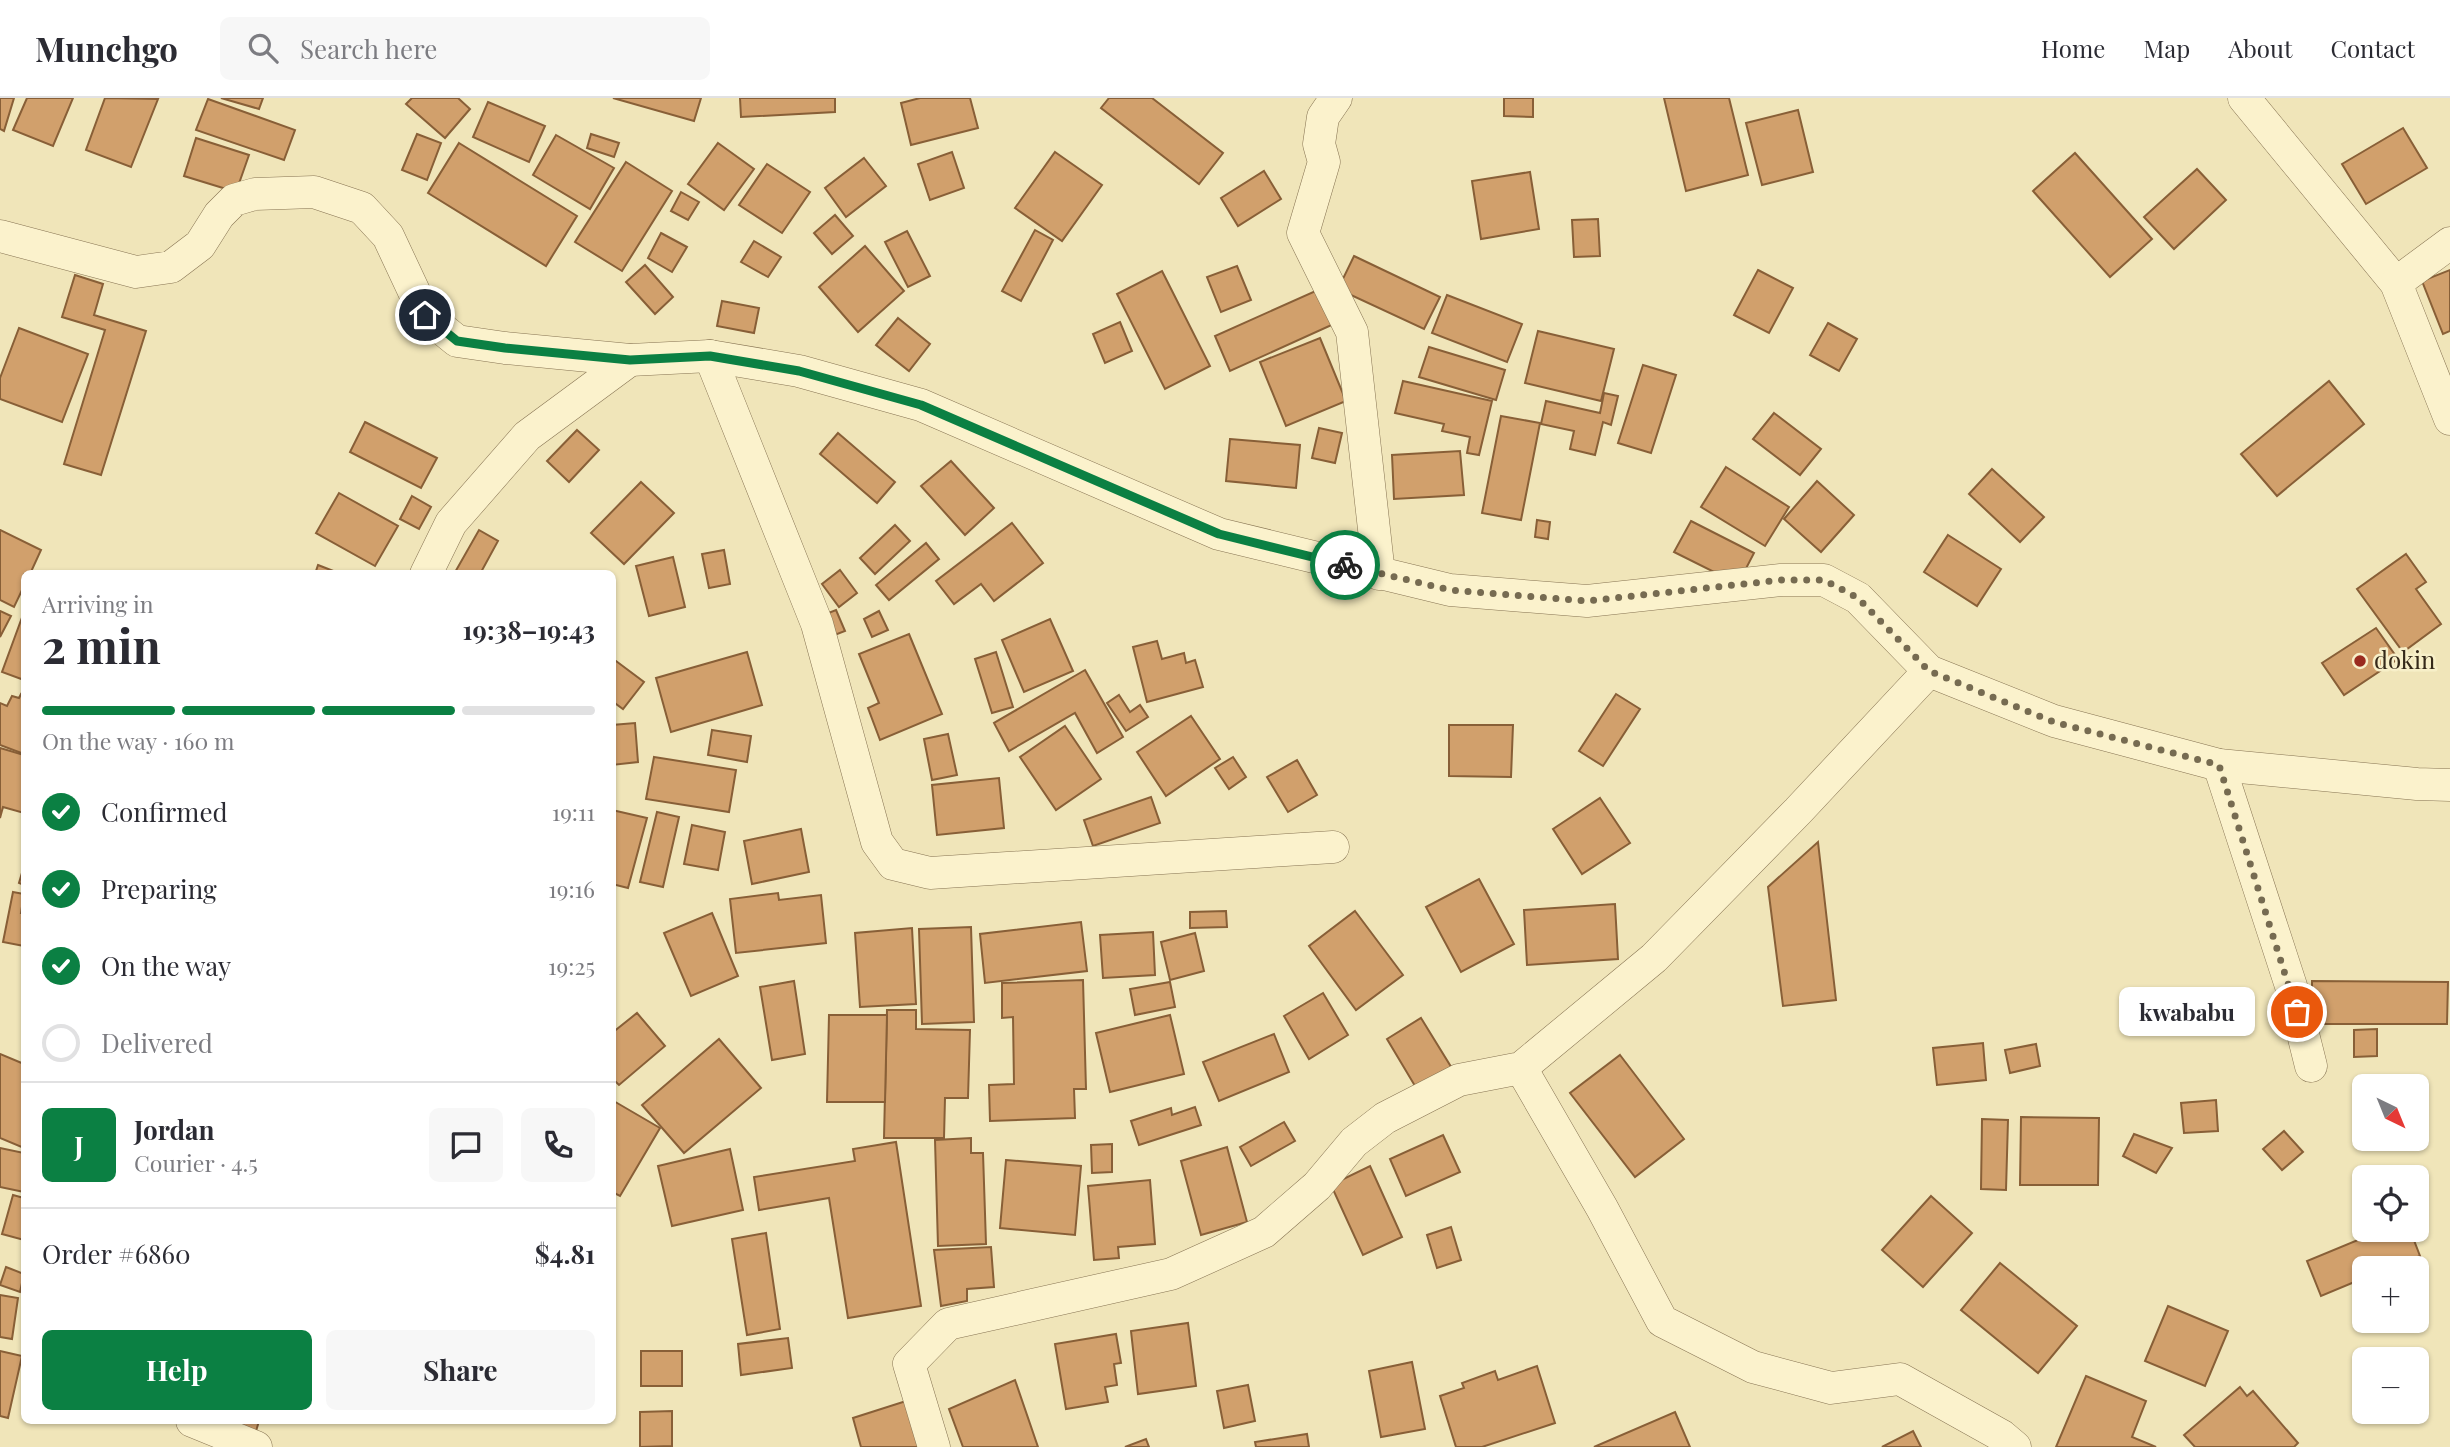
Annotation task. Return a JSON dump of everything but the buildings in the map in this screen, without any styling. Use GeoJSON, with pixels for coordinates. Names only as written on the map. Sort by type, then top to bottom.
{"type":"FeatureCollection","features":[{"type":"Feature","properties":{"kind":"street"},"geometry":{"type":"LineString","coordinates":[[1336,98],[1323,117],[1319,144],[1324,162],[1303,233],[1352,332],[1380,574]]}},
{"type":"Feature","properties":{"kind":"street"},"geometry":{"type":"LineString","coordinates":[[2244,98],[2396,283],[2450,419]]}},
{"type":"Feature","properties":{"kind":"street"},"geometry":{"type":"LineString","coordinates":[[0,236],[136,272],[171,267],[200,245],[219,215],[234,200],[255,194],[314,192],[362,208],[388,236],[425,315],[457,341],[630,360],[710,356],[799,371],[921,405],[1219,534],[1450,590],[1587,601],[1781,580],[1824,580],[1858,598],[1929,671],[2054,722],[2219,765],[2450,785]]}},
{"type":"Feature","properties":{"kind":"street"},"geometry":{"type":"LineString","coordinates":[[2396,283],[2450,243]]}},
{"type":"Feature","properties":{"kind":"street"},"geometry":{"type":"LineString","coordinates":[[710,356],[817,624],[877,842],[893,864],[930,873],[1333,847]]}},
{"type":"Feature","properties":{"kind":"street"},"geometry":{"type":"LineString","coordinates":[[428,570],[451,523],[527,436],[630,360]]}},
{"type":"Feature","properties":{"kind":"street"},"geometry":{"type":"LineString","coordinates":[[934,1447],[909,1364],[948,1324],[1171,1274],[1264,1232],[1317,1186],[1354,1143],[1385,1118],[1459,1080],[1521,1068],[1654,958],[1798,811],[1929,671]]}},
{"type":"Feature","properties":{"kind":"street"},"geometry":{"type":"LineString","coordinates":[[2219,765],[2291,986],[2311,1066]]}},
{"type":"Feature","properties":{"kind":"street"},"geometry":{"type":"LineString","coordinates":[[1521,1068],[1602,1208],[1662,1321],[1753,1367],[1831,1388],[1900,1379],[2002,1436],[2015,1447]]}},
{"type":"Feature","properties":{"kind":"street"},"geometry":{"type":"LineString","coordinates":[[199,1424],[256,1447]]}},
{"type":"Feature","properties":{"kind":"way so far"},"geometry":{"type":"LineString","coordinates":[[1345,565],[1450,590],[1587,601],[1781,580],[1824,580],[1858,598],[1929,671],[2054,722],[2219,765],[2291,986],[2297,1012]]}},
{"type":"Feature","properties":{"kind":"place","name":"dokin"},"geometry":{"type":"Point","coordinates":[2360,661]}},
{"type":"Feature","properties":{"kind":"place","name":"kwababu"},"geometry":{"type":"Point","coordinates":[2297,1012]}},
{"type":"Feature","properties":{"kind":"route"},"geometry":{"type":"LineString","coordinates":[[425,315],[457,341],[630,360],[710,356],[799,371],[921,405],[1219,534],[1345,565]]}}]}
